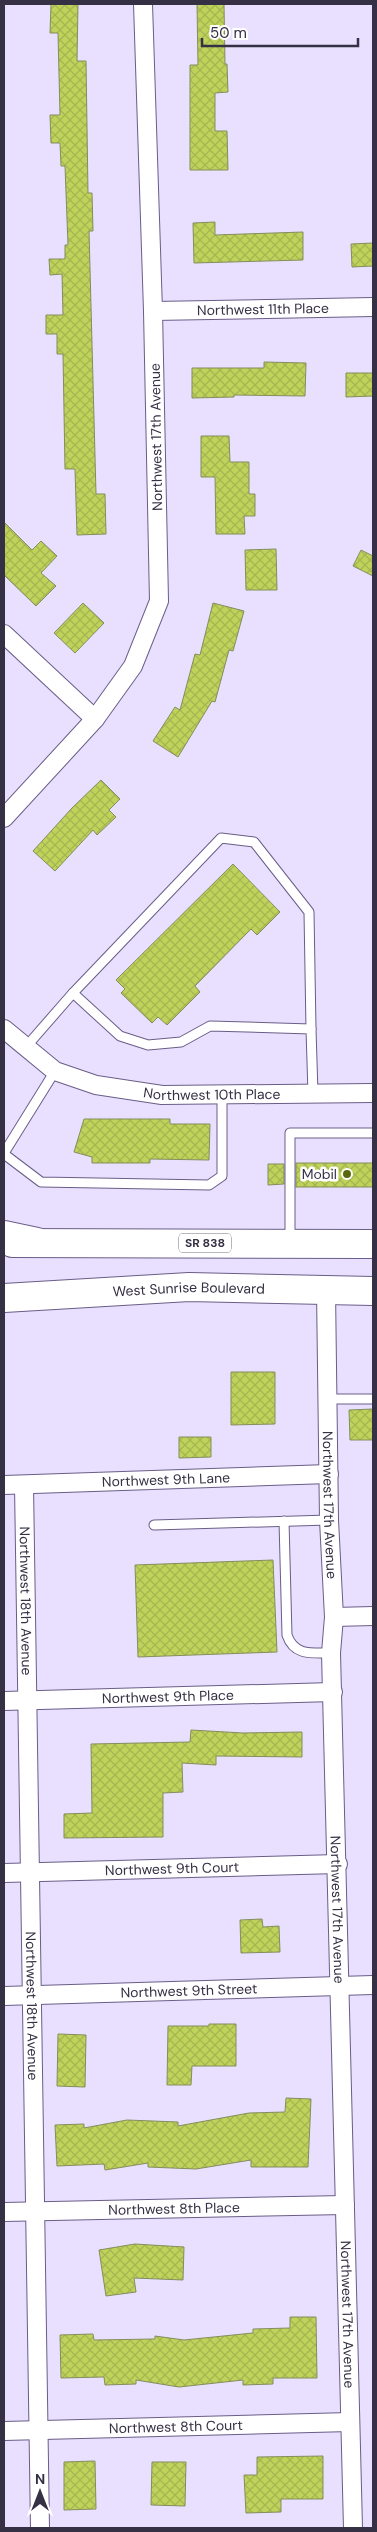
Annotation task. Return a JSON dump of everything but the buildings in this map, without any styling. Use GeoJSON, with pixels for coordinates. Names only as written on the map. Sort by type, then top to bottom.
{"type":"FeatureCollection","features":[{"type":"Feature","properties":{"kind":"main road"},"geometry":{"type":"LineString","coordinates":[[4,1235],[37,1242]]}},
{"type":"Feature","properties":{"kind":"main road","name":"SR 838"},"geometry":{"type":"LineString","coordinates":[[4,1243],[373,1244]]}},
{"type":"Feature","properties":{"kind":"main road","name":"West Sunrise Boulevard"},"geometry":{"type":"LineString","coordinates":[[4,1298],[189,1287],[373,1291]]}},
{"type":"Feature","properties":{"kind":"street","name":"Northwest 17th Avenue"},"geometry":{"type":"LineString","coordinates":[[4,818],[95,719],[133,666],[159,601],[153,311],[143,4]]}},
{"type":"Feature","properties":{"kind":"street","name":"Northwest 11th Place"},"geometry":{"type":"LineString","coordinates":[[153,311],[373,307]]}},
{"type":"Feature","properties":{"kind":"street"},"geometry":{"type":"LineString","coordinates":[[4,634],[95,719]]}},
{"type":"Feature","properties":{"kind":"street","name":"Northwest 10th Place"},"geometry":{"type":"LineString","coordinates":[[4,1029],[55,1071],[96,1085],[162,1095],[373,1093]]}},
{"type":"Feature","properties":{"kind":"street","name":"Northwest 17th Avenue"},"geometry":{"type":"LineString","coordinates":[[326,1290],[329,1520],[334,1617],[331,1653],[338,1864],[353,2528]]}},
{"type":"Feature","properties":{"kind":"street","name":"Northwest 9th Lane"},"geometry":{"type":"LineString","coordinates":[[4,1485],[329,1474]]}},
{"type":"Feature","properties":{"kind":"street","name":"Northwest 18th Avenue"},"geometry":{"type":"LineString","coordinates":[[24,1485],[40,2528]]}},
{"type":"Feature","properties":{"kind":"street"},"geometry":{"type":"LineString","coordinates":[[334,1617],[373,1616]]}},
{"type":"Feature","properties":{"kind":"street","name":"Northwest 9th Place"},"geometry":{"type":"LineString","coordinates":[[4,1701],[333,1692]]}},
{"type":"Feature","properties":{"kind":"street","name":"Northwest 9th Court"},"geometry":{"type":"LineString","coordinates":[[4,1873],[338,1864]]}},
{"type":"Feature","properties":{"kind":"street","name":"Northwest 9th Street"},"geometry":{"type":"LineString","coordinates":[[4,1996],[373,1985]]}},
{"type":"Feature","properties":{"kind":"street","name":"Northwest 8th Place"},"geometry":{"type":"LineString","coordinates":[[4,2212],[345,2205]]}},
{"type":"Feature","properties":{"kind":"street","name":"Northwest 8th Court"},"geometry":{"type":"LineString","coordinates":[[4,2431],[350,2422]]}},
{"type":"Feature","properties":{"kind":"lane"},"geometry":{"type":"LineString","coordinates":[[25,1048],[74,993],[220,838],[254,842],[309,912],[310,1029],[313,1094]]}},
{"type":"Feature","properties":{"kind":"lane"},"geometry":{"type":"LineString","coordinates":[[74,993],[120,1036],[148,1045],[181,1042],[210,1026],[310,1029]]}},
{"type":"Feature","properties":{"kind":"lane"},"geometry":{"type":"LineString","coordinates":[[55,1071],[4,1154],[41,1182],[209,1186],[222,1176],[222,1095]]}},
{"type":"Feature","properties":{"kind":"lane"},"geometry":{"type":"LineString","coordinates":[[290,1244],[290,1133],[373,1133]]}},
{"type":"Feature","properties":{"kind":"lane"},"geometry":{"type":"LineString","coordinates":[[327,1399],[373,1399]]}},
{"type":"Feature","properties":{"kind":"lane"},"geometry":{"type":"LineString","coordinates":[[154,1525],[329,1520]]}},
{"type":"Feature","properties":{"kind":"lane"},"geometry":{"type":"LineString","coordinates":[[284,1521],[286,1635],[289,1642],[302,1653],[331,1653]]}},
{"type":"Feature","properties":{"kind":"place","name":"Mobil"},"geometry":{"type":"Point","coordinates":[347,1174]}}]}
